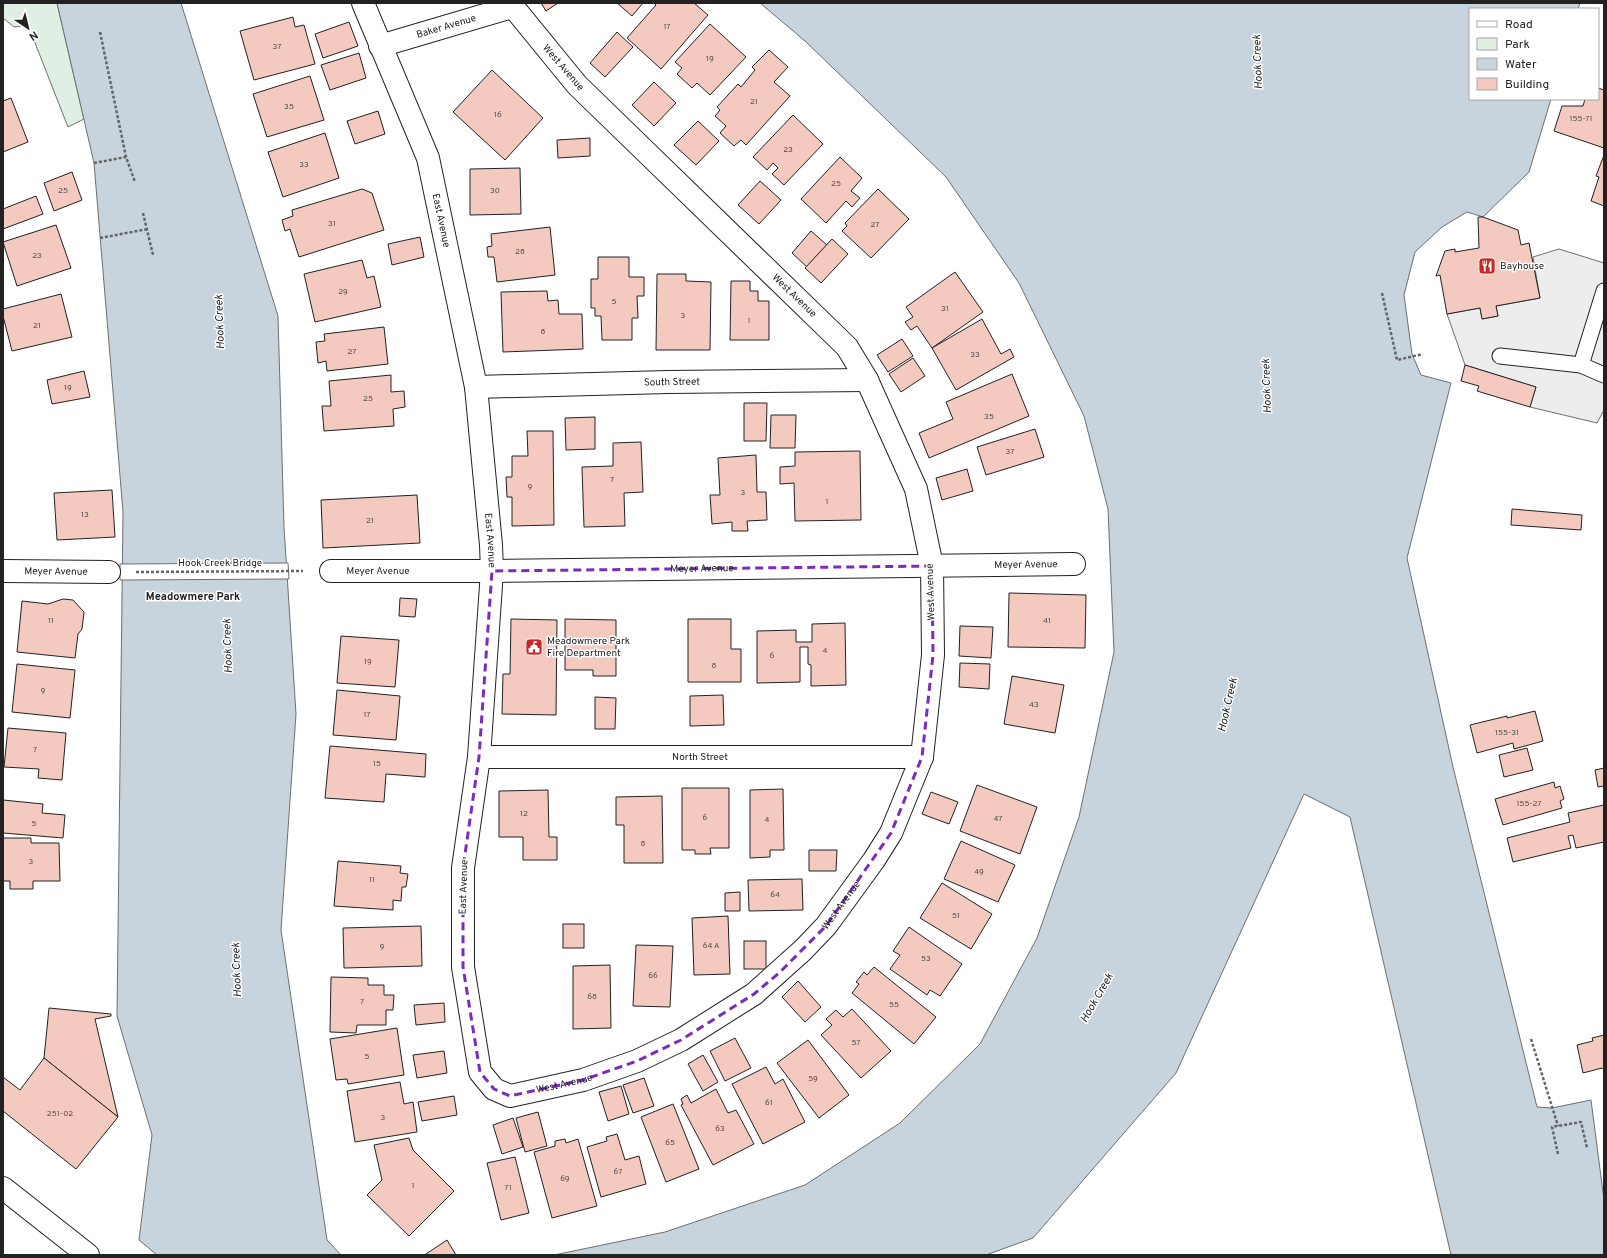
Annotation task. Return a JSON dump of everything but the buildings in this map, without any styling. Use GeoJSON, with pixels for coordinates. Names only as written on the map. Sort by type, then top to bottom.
{"type":"FeatureCollection","features":[{"type":"Feature","properties":{"kind":"main road","name":"East Avenue"},"geometry":{"type":"LineString","coordinates":[[363,3],[428,158],[476,387],[491,545],[492,571],[479,757],[463,868],[463,967],[480,1072],[494,1089]]}},
{"type":"Feature","properties":{"kind":"main road","name":"Baker Avenue"},"geometry":{"type":"LineString","coordinates":[[380,46],[511,5]]}},
{"type":"Feature","properties":{"kind":"main road","name":"West Avenue"},"geometry":{"type":"LineString","coordinates":[[494,1089],[510,1096],[583,1080],[637,1061],[681,1040],[754,994],[803,950],[826,926],[874,860],[891,833],[922,757],[933,655],[932,566],[916,489],[867,380],[847,347],[577,85],[511,5]]}},
{"type":"Feature","properties":{"kind":"main road","name":"South Street"},"geometry":{"type":"LineString","coordinates":[[476,387],[660,382],[867,380]]}},
{"type":"Feature","properties":{"kind":"main road","name":"Meyer Avenue"},"geometry":{"type":"LineString","coordinates":[[330,571],[492,571],[1074,564]]}},
{"type":"Feature","properties":{"kind":"main road","name":"Meyer Avenue"},"geometry":{"type":"LineString","coordinates":[[3,571],[109,572]]}},
{"type":"Feature","properties":{"kind":"main road","name":"North Street"},"geometry":{"type":"LineString","coordinates":[[479,757],[922,757]]}},
{"type":"Feature","properties":{"kind":"main road"},"geometry":{"type":"LineString","coordinates":[[3,1188],[88,1255]]}},
{"type":"Feature","properties":{"kind":"lane"},"geometry":{"type":"LineString","coordinates":[[1581,365],[1604,292]]}},
{"type":"Feature","properties":{"kind":"lane"},"geometry":{"type":"LineString","coordinates":[[1500,356],[1581,365],[1604,375]]}},
{"type":"Feature","properties":{"kind":"path"},"geometry":{"type":"LineString","coordinates":[[100,32],[126,157],[135,182]]}},
{"type":"Feature","properties":{"kind":"path"},"geometry":{"type":"LineString","coordinates":[[94,162],[126,157]]}},
{"type":"Feature","properties":{"kind":"path"},"geometry":{"type":"LineString","coordinates":[[143,213],[153,255]]}},
{"type":"Feature","properties":{"kind":"path"},"geometry":{"type":"LineString","coordinates":[[100,238],[148,229]]}},
{"type":"Feature","properties":{"kind":"path"},"geometry":{"type":"LineString","coordinates":[[1382,293],[1397,360],[1423,354]]}},
{"type":"Feature","properties":{"kind":"path","name":"Hook Creek Bridge"},"geometry":{"type":"LineString","coordinates":[[109,572],[330,571]]}},
{"type":"Feature","properties":{"kind":"path"},"geometry":{"type":"LineString","coordinates":[[1531,1039],[1558,1126]]}},
{"type":"Feature","properties":{"kind":"path"},"geometry":{"type":"LineString","coordinates":[[1558,1154],[1552,1127],[1581,1122],[1587,1148]]}},
{"type":"Feature","properties":{"kind":"highlighted area"},"geometry":{"type":"Polygon","coordinates":[[[932,566],[933,655],[922,757],[891,833],[826,926],[779,973],[754,994],[681,1040],[637,1061],[583,1080],[510,1096],[494,1089],[480,1072],[463,967],[463,868],[479,757],[492,571],[932,566]]]}},
{"type":"Feature","properties":{"kind":"green space"},"geometry":{"type":"Polygon","coordinates":[[[3,3],[57,3],[84,119],[68,127],[28,25],[14,27],[3,18],[3,3]]]}},
{"type":"Feature","properties":{"kind":"shaded area"},"geometry":{"type":"Polygon","coordinates":[[[1559,249],[1604,263],[1604,410],[1597,423],[1530,407],[1536,387],[1465,365],[1447,314],[1480,308],[1482,319],[1498,316],[1496,306],[1540,298],[1533,257],[1559,249]]]}},
{"type":"Feature","properties":{"kind":"water","name":"Hook Creek"},"geometry":{"type":"Polygon","coordinates":[[[57,3],[181,3],[278,316],[284,527],[296,714],[281,930],[327,1240],[341,1255],[157,1255],[139,1240],[152,1135],[117,1016],[123,512],[94,163],[57,3]]]}},
{"type":"Feature","properties":{"kind":"water","name":"Hook Creek"},"geometry":{"type":"Polygon","coordinates":[[[760,3],[1580,3],[1578,8],[1469,8],[1469,100],[1551,100],[1529,172],[1483,217],[1467,212],[1442,227],[1415,252],[1404,295],[1412,354],[1421,375],[1451,383],[1407,558],[1453,767],[1537,1107],[1552,1108],[1591,1100],[1604,1200],[1604,1255],[1451,1255],[1350,817],[1304,794],[1176,1073],[1033,1238],[986,1255],[554,1255],[665,1232],[805,1185],[900,1123],[980,1044],[1037,938],[1079,817],[1114,652],[1108,509],[1084,416],[1019,283],[946,177],[805,41],[760,3]]]}},
{"type":"Feature","properties":{"kind":"pier"},"geometry":{"type":"Polygon","coordinates":[[[288,563],[289,579],[120,580],[120,564],[288,563]]]}},
{"type":"Feature","properties":{"kind":"place","name":"Bayhouse"},"geometry":{"type":"Point","coordinates":[1487,266]}},
{"type":"Feature","properties":{"kind":"place","name":"Meadowmere Park Fire Department"},"geometry":{"type":"Point","coordinates":[534,647]}},
{"type":"Feature","properties":{"kind":"district","name":"Meadowmere Park"},"geometry":{"type":"Point","coordinates":[193,597]}}]}
